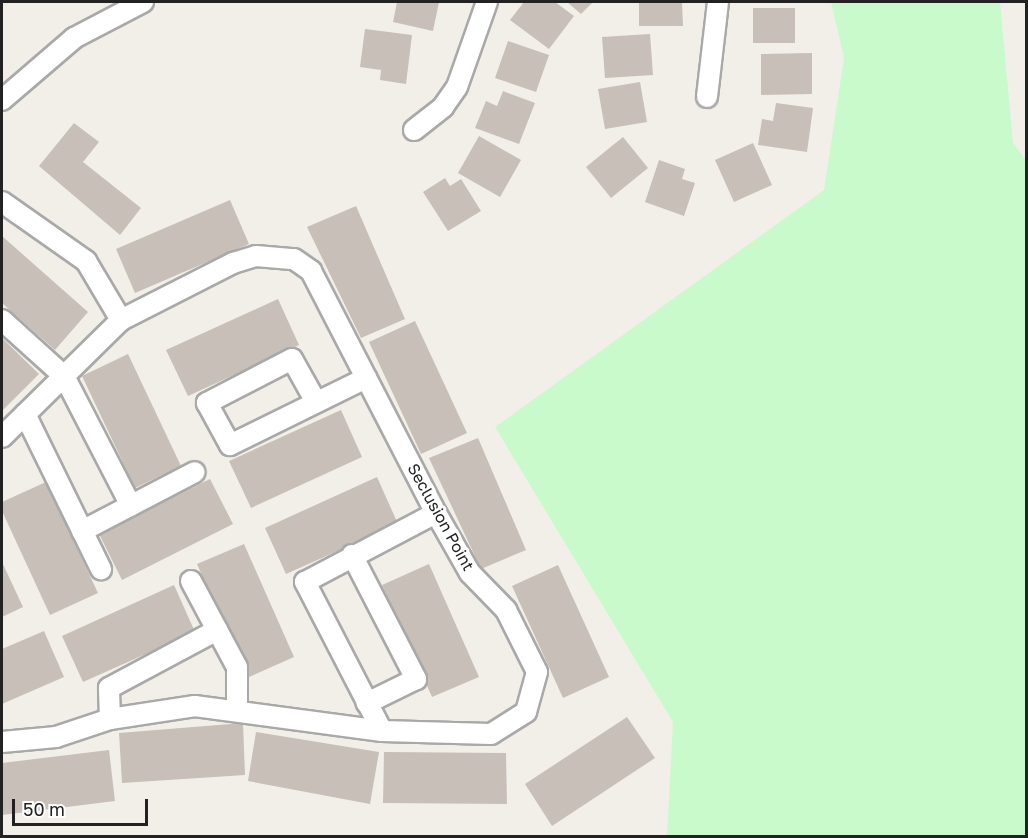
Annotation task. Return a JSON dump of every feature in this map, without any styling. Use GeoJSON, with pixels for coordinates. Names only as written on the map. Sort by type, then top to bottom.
{"type":"FeatureCollection","features":[{"type":"Feature","properties":{"kind":"street"},"geometry":{"type":"LineString","coordinates":[[2,100],[74,38],[143,2]]}},
{"type":"Feature","properties":{"kind":"street"},"geometry":{"type":"LineString","coordinates":[[414,130],[443,107],[458,87],[487,2]]}},
{"type":"Feature","properties":{"kind":"street"},"geometry":{"type":"LineString","coordinates":[[707,97],[718,2]]}},
{"type":"Feature","properties":{"kind":"street"},"geometry":{"type":"LineString","coordinates":[[2,202],[86,261],[121,320]]}},
{"type":"Feature","properties":{"kind":"street","name":"Seclusion Point"},"geometry":{"type":"LineString","coordinates":[[2,436],[121,320],[232,263],[276,254],[312,271],[436,513],[470,573],[506,610],[537,672],[535,690],[526,712],[490,734],[382,731],[195,706],[110,719],[56,736],[2,742]]}},
{"type":"Feature","properties":{"kind":"street"},"geometry":{"type":"LineString","coordinates":[[2,320],[64,376],[131,506]]}},
{"type":"Feature","properties":{"kind":"street"},"geometry":{"type":"LineString","coordinates":[[316,402],[292,359],[207,403],[230,445],[366,378]]}},
{"type":"Feature","properties":{"kind":"street"},"geometry":{"type":"LineString","coordinates":[[25,414],[101,569]]}},
{"type":"Feature","properties":{"kind":"street"},"geometry":{"type":"LineString","coordinates":[[82,531],[195,472]]}},
{"type":"Feature","properties":{"kind":"street"},"geometry":{"type":"LineString","coordinates":[[382,731],[305,582],[352,555],[436,513]]}},
{"type":"Feature","properties":{"kind":"street"},"geometry":{"type":"LineString","coordinates":[[352,555],[416,679],[367,703]]}},
{"type":"Feature","properties":{"kind":"street"},"geometry":{"type":"LineString","coordinates":[[191,581],[237,667],[237,710]]}},
{"type":"Feature","properties":{"kind":"street"},"geometry":{"type":"LineString","coordinates":[[110,719],[109,688],[217,630]]}},
{"type":"Feature","properties":{"kind":"green space"},"geometry":{"type":"Polygon","coordinates":[[[831,2],[1000,2],[1013,143],[1026,160],[1026,836],[667,836],[673,722],[495,427],[824,190],[844,58],[831,2]]]}},
{"type":"Feature","properties":{"kind":"building"},"geometry":{"type":"Polygon","coordinates":[[[397,2],[439,2],[433,31],[393,22],[397,2]]]}},
{"type":"Feature","properties":{"kind":"building"},"geometry":{"type":"Polygon","coordinates":[[[524,2],[555,2],[574,16],[549,49],[510,20],[524,2]]]}},
{"type":"Feature","properties":{"kind":"building"},"geometry":{"type":"Polygon","coordinates":[[[567,2],[593,2],[581,14],[567,2]]]}},
{"type":"Feature","properties":{"kind":"building"},"geometry":{"type":"Polygon","coordinates":[[[639,2],[682,2],[683,26],[639,26],[639,2]]]}},
{"type":"Feature","properties":{"kind":"building"},"geometry":{"type":"Polygon","coordinates":[[[753,8],[795,8],[795,43],[753,43],[753,8]]]}},
{"type":"Feature","properties":{"kind":"building"},"geometry":{"type":"Polygon","coordinates":[[[365,29],[412,35],[406,84],[380,80],[381,70],[360,67],[365,29]]]}},
{"type":"Feature","properties":{"kind":"building"},"geometry":{"type":"Polygon","coordinates":[[[650,34],[653,75],[605,78],[602,37],[650,34]]]}},
{"type":"Feature","properties":{"kind":"building"},"geometry":{"type":"Polygon","coordinates":[[[508,41],[549,55],[536,92],[495,78],[508,41]]]}},
{"type":"Feature","properties":{"kind":"building"},"geometry":{"type":"Polygon","coordinates":[[[812,53],[812,94],[761,95],[761,54],[812,53]]]}},
{"type":"Feature","properties":{"kind":"building"},"geometry":{"type":"Polygon","coordinates":[[[640,82],[647,122],[605,129],[598,89],[640,82]]]}},
{"type":"Feature","properties":{"kind":"building"},"geometry":{"type":"Polygon","coordinates":[[[503,91],[535,103],[519,144],[475,128],[486,101],[497,106],[503,91]]]}},
{"type":"Feature","properties":{"kind":"building"},"geometry":{"type":"Polygon","coordinates":[[[776,103],[813,108],[807,152],[758,145],[762,119],[773,121],[776,103]]]}},
{"type":"Feature","properties":{"kind":"building"},"geometry":{"type":"Polygon","coordinates":[[[74,123],[99,142],[83,162],[141,208],[120,235],[39,166],[74,123]]]}},
{"type":"Feature","properties":{"kind":"building"},"geometry":{"type":"Polygon","coordinates":[[[479,136],[521,160],[500,197],[458,173],[479,136]]]}},
{"type":"Feature","properties":{"kind":"building"},"geometry":{"type":"Polygon","coordinates":[[[623,137],[648,168],[611,198],[586,167],[623,137]]]}},
{"type":"Feature","properties":{"kind":"building"},"geometry":{"type":"Polygon","coordinates":[[[753,143],[772,185],[734,202],[715,160],[753,143]]]}},
{"type":"Feature","properties":{"kind":"building"},"geometry":{"type":"Polygon","coordinates":[[[659,160],[685,169],[682,179],[695,183],[684,216],[645,202],[659,160]]]}},
{"type":"Feature","properties":{"kind":"building"},"geometry":{"type":"Polygon","coordinates":[[[445,178],[450,186],[461,179],[481,211],[448,231],[423,192],[445,178]]]}},
{"type":"Feature","properties":{"kind":"building"},"geometry":{"type":"Polygon","coordinates":[[[230,200],[249,244],[135,293],[116,249],[230,200]]]}},
{"type":"Feature","properties":{"kind":"building"},"geometry":{"type":"Polygon","coordinates":[[[356,206],[405,319],[361,338],[307,227],[356,206]]]}},
{"type":"Feature","properties":{"kind":"building"},"geometry":{"type":"Polygon","coordinates":[[[2,236],[88,312],[55,350],[2,303],[2,236]]]}},
{"type":"Feature","properties":{"kind":"building"},"geometry":{"type":"Polygon","coordinates":[[[278,299],[299,345],[188,396],[166,350],[278,299]]]}},
{"type":"Feature","properties":{"kind":"building"},"geometry":{"type":"Polygon","coordinates":[[[415,321],[467,433],[421,454],[369,342],[415,321]]]}},
{"type":"Feature","properties":{"kind":"building"},"geometry":{"type":"Polygon","coordinates":[[[2,338],[39,374],[2,411],[2,338]]]}},
{"type":"Feature","properties":{"kind":"building"},"geometry":{"type":"Polygon","coordinates":[[[128,354],[181,466],[135,488],[82,376],[128,354]]]}},
{"type":"Feature","properties":{"kind":"building"},"geometry":{"type":"Polygon","coordinates":[[[341,410],[362,457],[251,508],[229,461],[341,410]]]}},
{"type":"Feature","properties":{"kind":"building"},"geometry":{"type":"Polygon","coordinates":[[[478,438],[526,550],[481,569],[429,458],[478,438]]]}},
{"type":"Feature","properties":{"kind":"building"},"geometry":{"type":"Polygon","coordinates":[[[377,477],[398,524],[286,574],[265,528],[377,477]]]}},
{"type":"Feature","properties":{"kind":"building"},"geometry":{"type":"Polygon","coordinates":[[[210,479],[233,524],[122,580],[99,534],[210,479]]]}},
{"type":"Feature","properties":{"kind":"building"},"geometry":{"type":"Polygon","coordinates":[[[46,482],[98,593],[50,615],[2,511],[2,502],[46,482]]]}},
{"type":"Feature","properties":{"kind":"building"},"geometry":{"type":"Polygon","coordinates":[[[244,544],[294,657],[247,678],[197,564],[244,544]]]}},
{"type":"Feature","properties":{"kind":"building"},"geometry":{"type":"Polygon","coordinates":[[[2,562],[23,607],[2,617],[2,562]]]}},
{"type":"Feature","properties":{"kind":"building"},"geometry":{"type":"Polygon","coordinates":[[[429,564],[479,677],[432,697],[382,585],[429,564]]]}},
{"type":"Feature","properties":{"kind":"building"},"geometry":{"type":"Polygon","coordinates":[[[558,565],[609,677],[563,698],[512,586],[558,565]]]}},
{"type":"Feature","properties":{"kind":"building"},"geometry":{"type":"Polygon","coordinates":[[[174,585],[195,632],[83,682],[62,636],[174,585]]]}},
{"type":"Feature","properties":{"kind":"building"},"geometry":{"type":"Polygon","coordinates":[[[44,631],[64,677],[2,704],[2,649],[44,631]]]}},
{"type":"Feature","properties":{"kind":"building"},"geometry":{"type":"Polygon","coordinates":[[[627,717],[655,758],[552,826],[525,784],[627,717]]]}},
{"type":"Feature","properties":{"kind":"building"},"geometry":{"type":"Polygon","coordinates":[[[243,723],[245,775],[122,783],[119,733],[243,723]]]}},
{"type":"Feature","properties":{"kind":"building"},"geometry":{"type":"Polygon","coordinates":[[[256,732],[379,752],[370,804],[248,781],[256,732]]]}},
{"type":"Feature","properties":{"kind":"building"},"geometry":{"type":"Polygon","coordinates":[[[109,750],[115,801],[2,815],[2,763],[109,750]]]}},
{"type":"Feature","properties":{"kind":"building"},"geometry":{"type":"Polygon","coordinates":[[[384,752],[506,753],[507,804],[383,803],[384,752]]]}}]}
